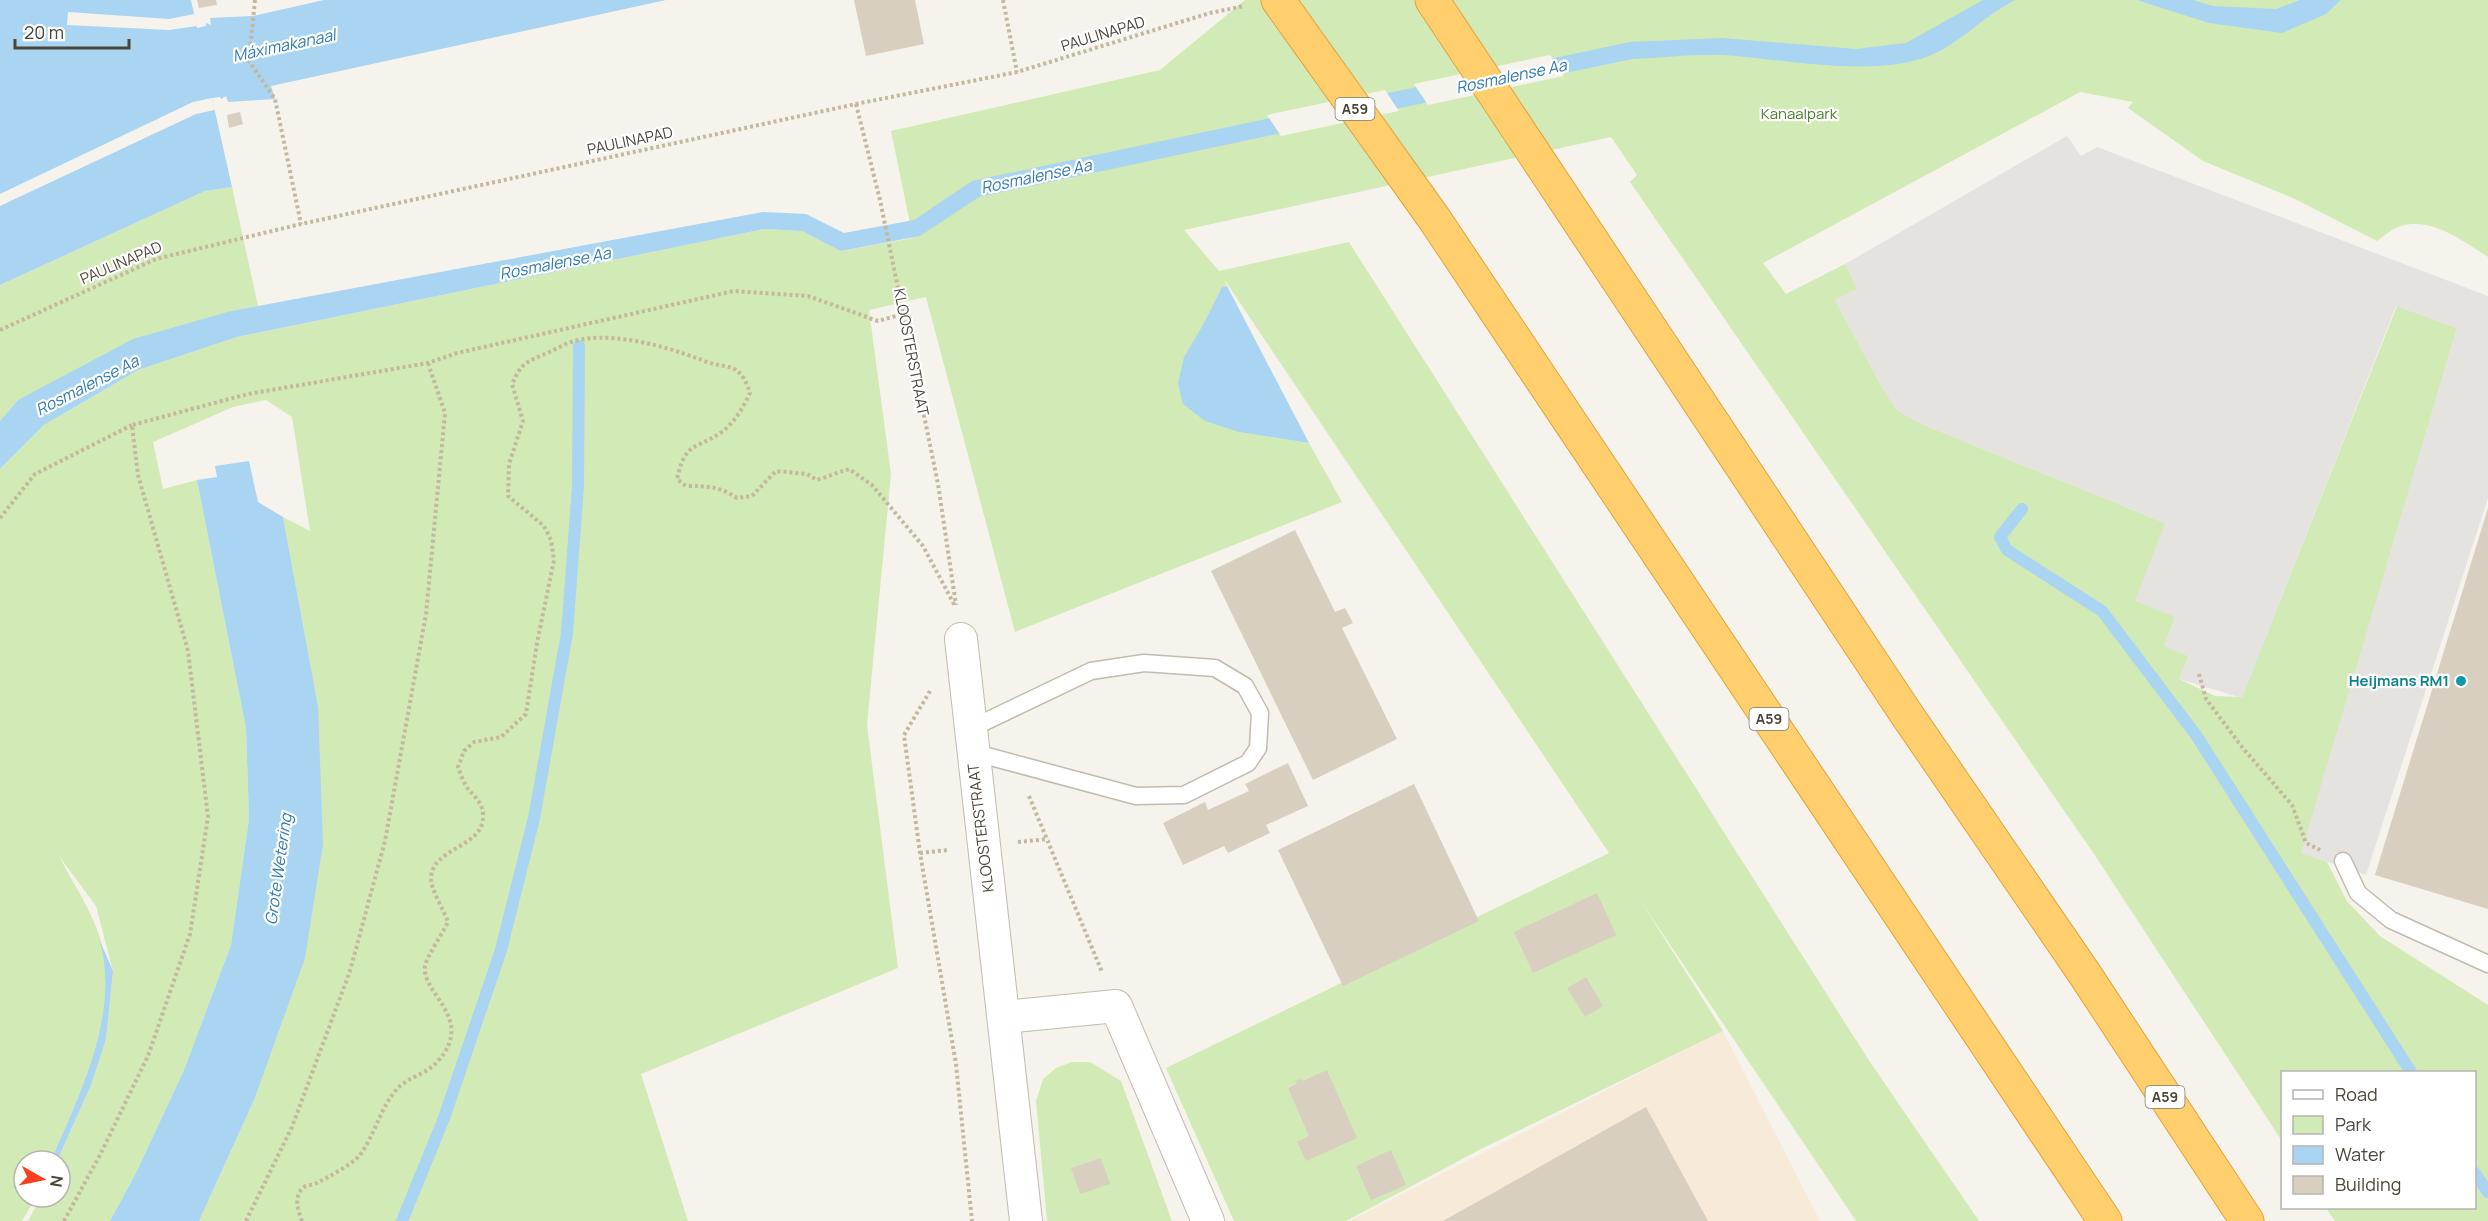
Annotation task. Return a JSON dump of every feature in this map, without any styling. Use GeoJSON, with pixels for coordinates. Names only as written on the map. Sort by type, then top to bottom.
{"type":"FeatureCollection","features":[{"type":"Feature","properties":{"kind":"highway","name":"A59"},"geometry":{"type":"LineString","coordinates":[[1432,0],[1905,711],[2084,973],[2247,1221]]}},
{"type":"Feature","properties":{"kind":"highway","name":"A59"},"geometry":{"type":"LineString","coordinates":[[1265,2],[1433,217],[2105,1221]]}},
{"type":"Feature","properties":{"kind":"street","name":"KLOOSTERSTRAAT"},"geometry":{"type":"LineString","coordinates":[[959,624],[1005,1017],[1026,1221]]}},
{"type":"Feature","properties":{"kind":"street"},"geometry":{"type":"LineString","coordinates":[[1005,1017],[1116,1006],[1208,1221]]}},
{"type":"Feature","properties":{"kind":"lane"},"geometry":{"type":"LineString","coordinates":[[1144,663],[1215,668],[1245,686],[1260,713],[1258,748],[1248,763],[1184,795],[1136,796],[971,740],[1091,671],[1144,663]]}},
{"type":"Feature","properties":{"kind":"lane"},"geometry":{"type":"LineString","coordinates":[[2343,861],[2358,893],[2391,920],[2488,964]]}},
{"type":"Feature","properties":{"kind":"path"},"geometry":{"type":"LineString","coordinates":[[255,0],[249,61],[275,99],[302,225]]}},
{"type":"Feature","properties":{"kind":"path"},"geometry":{"type":"LineString","coordinates":[[1003,0],[1017,72]]}},
{"type":"Feature","properties":{"kind":"path","name":"PAULINAPAD"},"geometry":{"type":"LineString","coordinates":[[0,330],[156,259],[856,104],[1017,72],[1210,14],[1265,2]]}},
{"type":"Feature","properties":{"kind":"path","name":"KLOOSTERSTRAAT"},"geometry":{"type":"LineString","coordinates":[[856,104],[880,200],[938,484],[959,624]]}},
{"type":"Feature","properties":{"kind":"path"},"geometry":{"type":"LineString","coordinates":[[0,518],[35,474],[132,425],[248,394],[428,363],[457,354],[734,291],[808,296],[878,321],[903,314]]}},
{"type":"Feature","properties":{"kind":"path"},"geometry":{"type":"LineString","coordinates":[[302,1221],[297,1210],[298,1197],[304,1187],[316,1183],[358,1158],[398,1087],[436,1064],[447,1051],[451,1033],[450,1020],[444,1005],[426,976],[425,966],[448,922],[431,879],[434,868],[442,858],[474,837],[481,829],[484,817],[482,806],[464,783],[458,766],[464,751],[474,741],[501,737],[526,714],[537,643],[554,560],[551,540],[544,526],[512,502],[508,496],[509,464],[523,421],[512,384],[520,366],[570,342],[605,338],[670,348],[707,362],[732,367],[744,376],[750,393],[743,408],[724,431],[695,445],[682,460],[677,479],[686,486],[712,486],[723,489],[737,498],[752,496],[776,471],[807,474],[817,480],[849,469],[872,486],[923,546],[959,624]]}},
{"type":"Feature","properties":{"kind":"path"},"geometry":{"type":"LineString","coordinates":[[246,1221],[292,1127],[350,971],[385,841],[426,614],[445,413],[428,363]]}},
{"type":"Feature","properties":{"kind":"path"},"geometry":{"type":"LineString","coordinates":[[64,1221],[100,1155],[148,1056],[190,934],[208,817],[188,651],[138,475],[132,425]]}},
{"type":"Feature","properties":{"kind":"path"},"geometry":{"type":"LineString","coordinates":[[2199,674],[2206,699],[2242,747],[2292,805],[2306,843],[2343,861]]}},
{"type":"Feature","properties":{"kind":"path"},"geometry":{"type":"LineString","coordinates":[[933,687],[904,735],[920,853],[956,1064],[972,1221]]}},
{"type":"Feature","properties":{"kind":"path"},"geometry":{"type":"LineString","coordinates":[[1047,839],[1116,1006]]}},
{"type":"Feature","properties":{"kind":"shaded area"},"geometry":{"type":"Polygon","coordinates":[[[2067,136],[2081,156],[2097,147],[2488,296],[2488,498],[2366,875],[2301,853],[2457,328],[2396,306],[2242,698],[2179,679],[2188,656],[2164,646],[2175,617],[2135,601],[2165,523],[1922,424],[1898,411],[1883,389],[1835,300],[1857,289],[1845,264],[2067,136]]]}},
{"type":"Feature","properties":{"kind":"shaded area"},"geometry":{"type":"Polygon","coordinates":[[[1723,1031],[1820,1221],[1349,1221],[1723,1031]]]}},
{"type":"Feature","properties":{"kind":"green space","name":"Kanaalpark"},"geometry":{"type":"Polygon","coordinates":[[[1245,0],[2488,0],[2488,257],[2447,232],[2424,225],[2413,224],[2398,227],[2377,241],[2295,199],[2203,161],[2128,108],[2133,102],[2080,92],[1763,263],[1786,294],[1845,264],[1858,289],[1835,300],[1883,389],[1898,411],[1922,424],[2165,523],[2175,617],[2165,646],[2189,656],[2179,679],[2215,696],[2242,697],[2397,306],[2457,328],[2302,853],[2327,862],[2347,901],[2380,936],[2488,1005],[2488,1221],[2335,1221],[2327,1209],[2476,1209],[2476,1071],[2281,1071],[2281,1139],[2094,854],[1630,182],[1637,175],[1611,137],[1184,230],[1219,271],[1349,242],[1868,1059],[1979,1221],[1856,1221],[1642,903],[1723,1031],[1481,1149],[1346,1221],[1234,1221],[1166,1068],[1609,853],[1224,279],[1227,286],[1222,287],[1204,324],[1184,357],[1239,432],[1309,443],[1342,502],[1015,632],[926,297],[869,310],[891,474],[867,725],[898,968],[641,1074],[688,1221],[199,1221],[254,1100],[318,706],[283,517],[310,531],[292,417],[266,400],[233,407],[153,442],[163,489],[197,480],[246,728],[249,819],[231,945],[184,1070],[136,1173],[110,1221],[28,1221],[34,1209],[72,1209],[72,1149],[62,1149],[91,1085],[106,1039],[113,971],[96,906],[59,856],[88,909],[101,942],[105,970],[105,998],[101,1027],[84,1082],[56,1149],[12,1149],[12,1209],[29,1209],[22,1221],[0,1221],[0,469],[44,425],[138,370],[237,337],[764,229],[802,231],[842,251],[913,238],[891,131],[1160,70],[1245,0]]]}},
{"type":"Feature","properties":{"kind":"green space"},"geometry":{"type":"Polygon","coordinates":[[[232,187],[258,306],[231,311],[18,400],[0,421],[0,285],[205,191],[232,187]]]}},
{"type":"Feature","properties":{"kind":"green space"},"geometry":{"type":"Polygon","coordinates":[[[1072,1062],[1090,1062],[1121,1081],[1172,1221],[1047,1221],[1036,1101],[1043,1079],[1056,1068],[1072,1062]]]}},
{"type":"Feature","properties":{"kind":"water","name":"Máximakanaal"},"geometry":{"type":"Polygon","coordinates":[[[0,0],[191,0],[197,28],[206,26],[206,23],[211,25],[210,18],[253,16],[324,0],[666,0],[271,86],[275,99],[228,102],[226,96],[221,99],[220,97],[212,98],[232,187],[205,191],[0,285],[0,0]]]}},
{"type":"Feature","properties":{"kind":"water","name":"Rosmalense Aa"},"geometry":{"type":"Polygon","coordinates":[[[1983,0],[2015,0],[1950,45],[1917,60],[1863,67],[1723,55],[1632,59],[979,197],[920,236],[841,251],[802,231],[764,229],[237,337],[138,370],[44,425],[0,469],[0,421],[18,400],[133,339],[231,311],[763,212],[806,214],[844,233],[914,220],[972,181],[1630,42],[1722,38],[1856,49],[1906,43],[1983,0]]]}},
{"type":"Feature","properties":{"kind":"water"},"geometry":{"type":"Polygon","coordinates":[[[2137,0],[2193,0],[2213,6],[2276,9],[2300,0],[2341,0],[2326,14],[2282,33],[2209,23],[2137,0]]]}},
{"type":"Feature","properties":{"kind":"water"},"geometry":{"type":"Polygon","coordinates":[[[1227,286],[1309,443],[1239,432],[1205,421],[1183,404],[1178,384],[1184,357],[1222,287],[1227,286]]]}},
{"type":"Feature","properties":{"kind":"water","name":"Grote Wetering"},"geometry":{"type":"Polygon","coordinates":[[[249,461],[258,502],[283,517],[318,706],[323,844],[305,958],[254,1100],[199,1221],[110,1221],[136,1173],[184,1070],[231,945],[249,819],[246,728],[197,480],[217,477],[215,466],[249,461]]]}},
{"type":"Feature","properties":{"kind":"water"},"geometry":{"type":"Polygon","coordinates":[[[100,941],[113,971],[106,1039],[91,1085],[62,1149],[56,1149],[80,1093],[96,1046],[105,997],[104,961],[100,941]]]}},
{"type":"Feature","properties":{"kind":"pier"},"geometry":{"type":"Polygon","coordinates":[[[68,12],[169,19],[194,14],[197,26],[169,30],[67,25],[68,12]]]}},
{"type":"Feature","properties":{"kind":"pier"},"geometry":{"type":"Polygon","coordinates":[[[1550,55],[1564,76],[1428,105],[1414,84],[1550,55]]]}},
{"type":"Feature","properties":{"kind":"pier"},"geometry":{"type":"Polygon","coordinates":[[[1385,90],[1399,111],[1281,136],[1267,115],[1385,90]]]}},
{"type":"Feature","properties":{"kind":"pier"},"geometry":{"type":"Polygon","coordinates":[[[212,98],[215,110],[196,114],[0,206],[0,194],[193,102],[212,98]]]}},
{"type":"Feature","properties":{"kind":"building"},"geometry":{"type":"Polygon","coordinates":[[[197,0],[216,0],[217,5],[199,8],[197,0]]]}},
{"type":"Feature","properties":{"kind":"building"},"geometry":{"type":"Polygon","coordinates":[[[854,0],[915,0],[924,44],[866,56],[854,0]]]}},
{"type":"Feature","properties":{"kind":"building"},"geometry":{"type":"Polygon","coordinates":[[[240,112],[243,124],[229,128],[227,115],[240,112]]]}},
{"type":"Feature","properties":{"kind":"building","name":"Heijmans RM1"},"geometry":{"type":"Polygon","coordinates":[[[2488,508],[2488,909],[2375,875],[2488,508]]]}},
{"type":"Feature","properties":{"kind":"building"},"geometry":{"type":"Polygon","coordinates":[[[1295,530],[1335,612],[1345,608],[1353,623],[1342,628],[1397,739],[1313,780],[1211,571],[1295,530]]]}},
{"type":"Feature","properties":{"kind":"building"},"geometry":{"type":"Polygon","coordinates":[[[1288,763],[1308,806],[1266,825],[1270,833],[1228,853],[1224,846],[1183,865],[1163,823],[1205,802],[1208,810],[1249,791],[1245,784],[1288,763]]]}},
{"type":"Feature","properties":{"kind":"building"},"geometry":{"type":"Polygon","coordinates":[[[1414,784],[1479,921],[1343,986],[1278,850],[1414,784]]]}},
{"type":"Feature","properties":{"kind":"building"},"geometry":{"type":"Polygon","coordinates":[[[1597,893],[1616,935],[1533,973],[1514,932],[1597,893]]]}},
{"type":"Feature","properties":{"kind":"building"},"geometry":{"type":"Polygon","coordinates":[[[1586,977],[1603,1006],[1585,1017],[1567,988],[1586,977]]]}},
{"type":"Feature","properties":{"kind":"building"},"geometry":{"type":"Polygon","coordinates":[[[1327,1070],[1357,1138],[1306,1161],[1297,1142],[1309,1136],[1288,1088],[1297,1084],[1295,1081],[1302,1079],[1303,1081],[1327,1070]]]}},
{"type":"Feature","properties":{"kind":"building"},"geometry":{"type":"Polygon","coordinates":[[[1646,1107],[1708,1221],[1443,1221],[1646,1107]]]}},
{"type":"Feature","properties":{"kind":"building"},"geometry":{"type":"Polygon","coordinates":[[[1391,1150],[1406,1185],[1371,1200],[1356,1166],[1391,1150]]]}},
{"type":"Feature","properties":{"kind":"building"},"geometry":{"type":"Polygon","coordinates":[[[1101,1158],[1110,1184],[1080,1194],[1071,1168],[1101,1158]]]}},
{"type":"Feature","properties":{"kind":"waterway"},"geometry":{"type":"LineString","coordinates":[[402,1221],[444,1118],[501,950],[534,818],[567,633],[578,486],[579,346]]}},
{"type":"Feature","properties":{"kind":"waterway"},"geometry":{"type":"LineString","coordinates":[[2022,509],[2000,537],[2007,550],[2102,611],[2196,735],[2410,1071]]}},
{"type":"Feature","properties":{"kind":"waterway"},"geometry":{"type":"LineString","coordinates":[[2476,1175],[2488,1192]]}},
{"type":"Feature","properties":{"kind":"place","name":"Heijmans RM1"},"geometry":{"type":"Point","coordinates":[2461,681]}}]}
